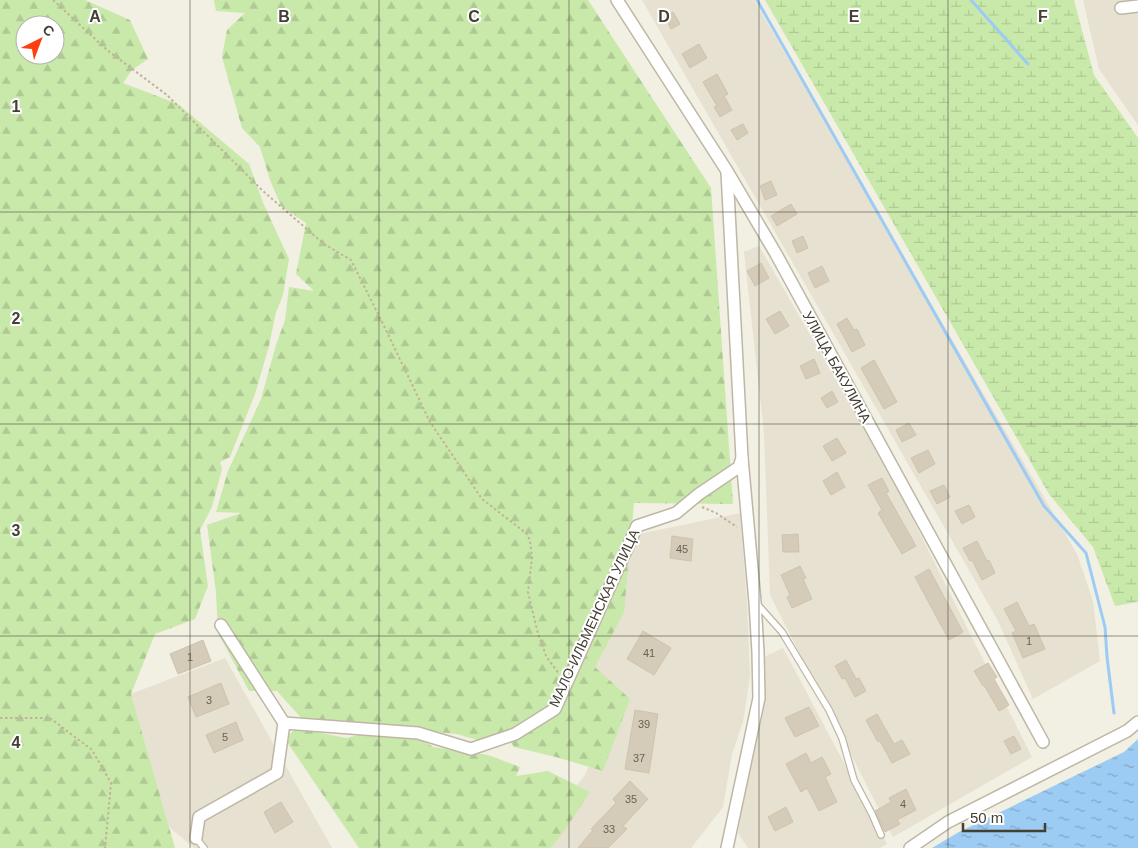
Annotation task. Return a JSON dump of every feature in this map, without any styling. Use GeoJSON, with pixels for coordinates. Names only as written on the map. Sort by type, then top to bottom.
{"type":"FeatureCollection","features":[{"type":"Feature","properties":{"kind":"street","name":"УЛИЦА БАКУЛИНА"},"geometry":{"type":"LineString","coordinates":[[617,0],[727,170],[1043,742]]}},
{"type":"Feature","properties":{"kind":"street"},"geometry":{"type":"LineString","coordinates":[[1121,8],[1138,6]]}},
{"type":"Feature","properties":{"kind":"street"},"geometry":{"type":"LineString","coordinates":[[727,170],[742,458],[758,652],[758,698],[727,848]]}},
{"type":"Feature","properties":{"kind":"street","name":"МАЛО-ИЛЬМЕНСКАЯ УЛИЦА"},"geometry":{"type":"LineString","coordinates":[[284,723],[418,733],[472,749],[515,734],[555,709],[636,526],[676,513],[739,467],[742,458]]}},
{"type":"Feature","properties":{"kind":"street"},"geometry":{"type":"LineString","coordinates":[[196,838],[199,817],[277,773],[284,723],[221,625]]}},
{"type":"Feature","properties":{"kind":"street"},"geometry":{"type":"LineString","coordinates":[[910,848],[948,822],[1127,731],[1138,722]]}},
{"type":"Feature","properties":{"kind":"lane"},"geometry":{"type":"LineString","coordinates":[[755,602],[782,632],[829,710],[842,738],[854,780],[881,835]]}},
{"type":"Feature","properties":{"kind":"lane"},"geometry":{"type":"LineString","coordinates":[[196,838],[204,848]]}},
{"type":"Feature","properties":{"kind":"path"},"geometry":{"type":"LineString","coordinates":[[53,0],[108,50],[167,95],[263,191],[324,244],[351,260],[430,422],[482,499],[527,534],[530,541],[532,558],[528,592],[537,630],[546,656],[566,684]]}},
{"type":"Feature","properties":{"kind":"path"},"geometry":{"type":"LineString","coordinates":[[691,501],[716,513],[749,535]]}},
{"type":"Feature","properties":{"kind":"path"},"geometry":{"type":"LineString","coordinates":[[0,718],[50,718],[92,750],[111,782],[105,848]]}},
{"type":"Feature","properties":{"kind":"shaded area"},"geometry":{"type":"Polygon","coordinates":[[[642,0],[754,0],[1077,554],[1093,601],[1100,661],[1033,699],[997,619],[642,0]]]}},
{"type":"Feature","properties":{"kind":"shaded area"},"geometry":{"type":"Polygon","coordinates":[[[1083,0],[1138,0],[1138,125],[1099,69],[1083,0]]]}},
{"type":"Feature","properties":{"kind":"shaded area"},"geometry":{"type":"Polygon","coordinates":[[[759,246],[889,472],[1032,757],[893,837],[770,595],[764,433],[744,252],[759,246]]]}},
{"type":"Feature","properties":{"kind":"shaded area"},"geometry":{"type":"Polygon","coordinates":[[[740,513],[747,602],[750,677],[743,722],[732,754],[723,807],[691,848],[526,848],[585,775],[619,698],[574,688],[612,610],[639,534],[740,513]]]}},
{"type":"Feature","properties":{"kind":"shaded area"},"geometry":{"type":"Polygon","coordinates":[[[783,648],[887,844],[880,848],[748,848],[738,833],[764,657],[783,648]]]}},
{"type":"Feature","properties":{"kind":"shaded area"},"geometry":{"type":"Polygon","coordinates":[[[225,658],[332,848],[194,848],[169,827],[131,694],[225,658]]]}},
{"type":"Feature","properties":{"kind":"green space"},"geometry":{"type":"Polygon","coordinates":[[[0,0],[85,0],[130,20],[148,59],[132,70],[123,83],[178,104],[249,164],[264,205],[289,259],[283,295],[276,312],[269,346],[255,394],[230,457],[220,462],[222,469],[212,507],[200,530],[208,586],[195,619],[155,634],[131,694],[175,848],[0,848],[0,0]]]}},
{"type":"Feature","properties":{"kind":"green space"},"geometry":{"type":"Polygon","coordinates":[[[214,0],[588,0],[711,188],[733,504],[634,503],[624,612],[595,667],[630,699],[603,771],[514,747],[506,735],[491,744],[457,734],[406,729],[433,747],[488,755],[520,767],[516,776],[548,771],[590,792],[551,848],[359,848],[285,739],[300,724],[316,732],[346,738],[392,727],[303,720],[277,691],[249,691],[218,633],[216,592],[207,525],[241,513],[216,512],[228,471],[261,399],[285,320],[289,287],[314,291],[296,274],[306,223],[281,206],[270,180],[260,147],[242,128],[222,57],[227,30],[245,13],[216,11],[214,0]]]}},
{"type":"Feature","properties":{"kind":"green space"},"geometry":{"type":"Polygon","coordinates":[[[765,0],[1074,0],[1094,75],[1138,138],[1138,602],[1115,606],[1093,547],[1049,494],[765,0]]]}},
{"type":"Feature","properties":{"kind":"water"},"geometry":{"type":"Polygon","coordinates":[[[1138,739],[1138,848],[932,848],[959,832],[1124,752],[1138,739]]]}},
{"type":"Feature","properties":{"kind":"building"},"geometry":{"type":"Polygon","coordinates":[[[673,12],[680,24],[671,29],[665,17],[673,12]]]}},
{"type":"Feature","properties":{"kind":"building"},"geometry":{"type":"Polygon","coordinates":[[[699,44],[707,58],[690,68],[682,54],[699,44]]]}},
{"type":"Feature","properties":{"kind":"building"},"geometry":{"type":"Polygon","coordinates":[[[717,74],[728,94],[724,96],[732,110],[720,117],[714,107],[717,106],[703,82],[717,74]]]}},
{"type":"Feature","properties":{"kind":"building"},"geometry":{"type":"Polygon","coordinates":[[[743,124],[748,133],[737,140],[731,130],[743,124]]]}},
{"type":"Feature","properties":{"kind":"building"},"geometry":{"type":"Polygon","coordinates":[[[771,181],[777,195],[765,200],[760,186],[771,181]]]}},
{"type":"Feature","properties":{"kind":"building"},"geometry":{"type":"Polygon","coordinates":[[[791,204],[797,214],[777,226],[771,216],[791,204]]]}},
{"type":"Feature","properties":{"kind":"building"},"geometry":{"type":"Polygon","coordinates":[[[803,236],[808,248],[797,253],[792,241],[803,236]]]}},
{"type":"Feature","properties":{"kind":"building"},"geometry":{"type":"Polygon","coordinates":[[[761,263],[769,278],[755,286],[747,271],[761,263]]]}},
{"type":"Feature","properties":{"kind":"building"},"geometry":{"type":"Polygon","coordinates":[[[822,266],[829,281],[815,288],[808,273],[822,266]]]}},
{"type":"Feature","properties":{"kind":"building"},"geometry":{"type":"Polygon","coordinates":[[[780,311],[789,326],[775,334],[766,319],[780,311]]]}},
{"type":"Feature","properties":{"kind":"building"},"geometry":{"type":"Polygon","coordinates":[[[847,318],[854,330],[857,329],[865,345],[852,352],[837,324],[847,318]]]}},
{"type":"Feature","properties":{"kind":"building"},"geometry":{"type":"Polygon","coordinates":[[[814,359],[820,373],[806,379],[800,366],[814,359]]]}},
{"type":"Feature","properties":{"kind":"building"},"geometry":{"type":"Polygon","coordinates":[[[874,360],[897,402],[884,409],[861,368],[874,360]]]}},
{"type":"Feature","properties":{"kind":"building"},"geometry":{"type":"Polygon","coordinates":[[[832,391],[838,402],[827,408],[821,398],[832,391]]]}},
{"type":"Feature","properties":{"kind":"building"},"geometry":{"type":"Polygon","coordinates":[[[909,423],[916,435],[902,442],[896,430],[909,423]]]}},
{"type":"Feature","properties":{"kind":"building"},"geometry":{"type":"Polygon","coordinates":[[[837,438],[846,453],[832,461],[823,446],[837,438]]]}},
{"type":"Feature","properties":{"kind":"building"},"geometry":{"type":"Polygon","coordinates":[[[928,450],[935,464],[919,473],[911,458],[928,450]]]}},
{"type":"Feature","properties":{"kind":"building"},"geometry":{"type":"Polygon","coordinates":[[[837,472],[845,487],[831,495],[823,481],[837,472]]]}},
{"type":"Feature","properties":{"kind":"building"},"geometry":{"type":"Polygon","coordinates":[[[882,478],[889,491],[886,493],[916,546],[902,554],[878,513],[882,510],[868,485],[882,478]]]}},
{"type":"Feature","properties":{"kind":"building"},"geometry":{"type":"Polygon","coordinates":[[[944,485],[950,497],[937,504],[930,491],[944,485]]]}},
{"type":"Feature","properties":{"kind":"building"},"geometry":{"type":"Polygon","coordinates":[[[969,505],[975,517],[962,524],[955,511],[969,505]]]}},
{"type":"Feature","properties":{"kind":"building"},"geometry":{"type":"Polygon","coordinates":[[[798,534],[799,552],[783,552],[782,535],[798,534]]]}},
{"type":"Feature","properties":{"kind":"building"},"geometry":{"type":"Polygon","coordinates":[[[672,536],[693,539],[691,561],[670,558],[672,536]]]}},
{"type":"Feature","properties":{"kind":"building"},"geometry":{"type":"Polygon","coordinates":[[[977,541],[995,573],[982,580],[972,560],[970,561],[963,548],[977,541]]]}},
{"type":"Feature","properties":{"kind":"building"},"geometry":{"type":"Polygon","coordinates":[[[800,566],[806,578],[803,579],[812,599],[792,608],[787,597],[790,595],[781,575],[800,566]]]}},
{"type":"Feature","properties":{"kind":"building"},"geometry":{"type":"Polygon","coordinates":[[[929,569],[963,632],[949,640],[915,577],[929,569]]]}},
{"type":"Feature","properties":{"kind":"building"},"geometry":{"type":"Polygon","coordinates":[[[1017,602],[1029,626],[1034,624],[1045,649],[1023,658],[1012,633],[1016,631],[1004,609],[1017,602]]]}},
{"type":"Feature","properties":{"kind":"building"},"geometry":{"type":"Polygon","coordinates":[[[643,631],[671,648],[654,675],[627,659],[643,631]]]}},
{"type":"Feature","properties":{"kind":"building"},"geometry":{"type":"Polygon","coordinates":[[[203,640],[211,661],[178,674],[170,654],[203,640]]]}},
{"type":"Feature","properties":{"kind":"building"},"geometry":{"type":"Polygon","coordinates":[[[846,660],[856,679],[859,678],[866,691],[855,697],[845,678],[842,679],[835,666],[846,660]]]}},
{"type":"Feature","properties":{"kind":"building"},"geometry":{"type":"Polygon","coordinates":[[[988,663],[997,677],[994,679],[1009,705],[999,711],[974,671],[988,663]]]}},
{"type":"Feature","properties":{"kind":"building"},"geometry":{"type":"Polygon","coordinates":[[[221,683],[229,704],[196,717],[188,697],[221,683]]]}},
{"type":"Feature","properties":{"kind":"building"},"geometry":{"type":"Polygon","coordinates":[[[809,707],[819,726],[795,737],[785,718],[809,707]]]}},
{"type":"Feature","properties":{"kind":"building"},"geometry":{"type":"Polygon","coordinates":[[[635,710],[658,714],[649,773],[625,769],[635,710]]]}},
{"type":"Feature","properties":{"kind":"building"},"geometry":{"type":"Polygon","coordinates":[[[877,714],[894,744],[902,740],[910,754],[892,763],[866,720],[877,714]]]}},
{"type":"Feature","properties":{"kind":"building"},"geometry":{"type":"Polygon","coordinates":[[[236,722],[243,740],[214,753],[206,735],[236,722]]]}},
{"type":"Feature","properties":{"kind":"building"},"geometry":{"type":"Polygon","coordinates":[[[1014,736],[1021,749],[1011,754],[1004,741],[1014,736]]]}},
{"type":"Feature","properties":{"kind":"building"},"geometry":{"type":"Polygon","coordinates":[[[806,753],[811,763],[822,757],[831,774],[825,777],[837,802],[819,811],[807,788],[801,792],[786,764],[806,753]]]}},
{"type":"Feature","properties":{"kind":"building"},"geometry":{"type":"Polygon","coordinates":[[[630,781],[648,799],[623,826],[627,829],[608,848],[578,848],[593,830],[591,829],[616,803],[613,799],[630,781]]]}},
{"type":"Feature","properties":{"kind":"building"},"geometry":{"type":"Polygon","coordinates":[[[906,789],[916,810],[897,820],[900,824],[885,832],[875,811],[891,802],[889,798],[906,789]]]}},
{"type":"Feature","properties":{"kind":"building"},"geometry":{"type":"Polygon","coordinates":[[[281,802],[293,822],[275,833],[264,812],[281,802]]]}},
{"type":"Feature","properties":{"kind":"building"},"geometry":{"type":"Polygon","coordinates":[[[786,807],[793,822],[775,831],[768,817],[786,807]]]}},
{"type":"Feature","properties":{"kind":"waterway"},"geometry":{"type":"LineString","coordinates":[[757,0],[1044,506],[1086,553],[1105,627],[1114,713]]}},
{"type":"Feature","properties":{"kind":"waterway"},"geometry":{"type":"LineString","coordinates":[[971,0],[1028,64]]}}]}
